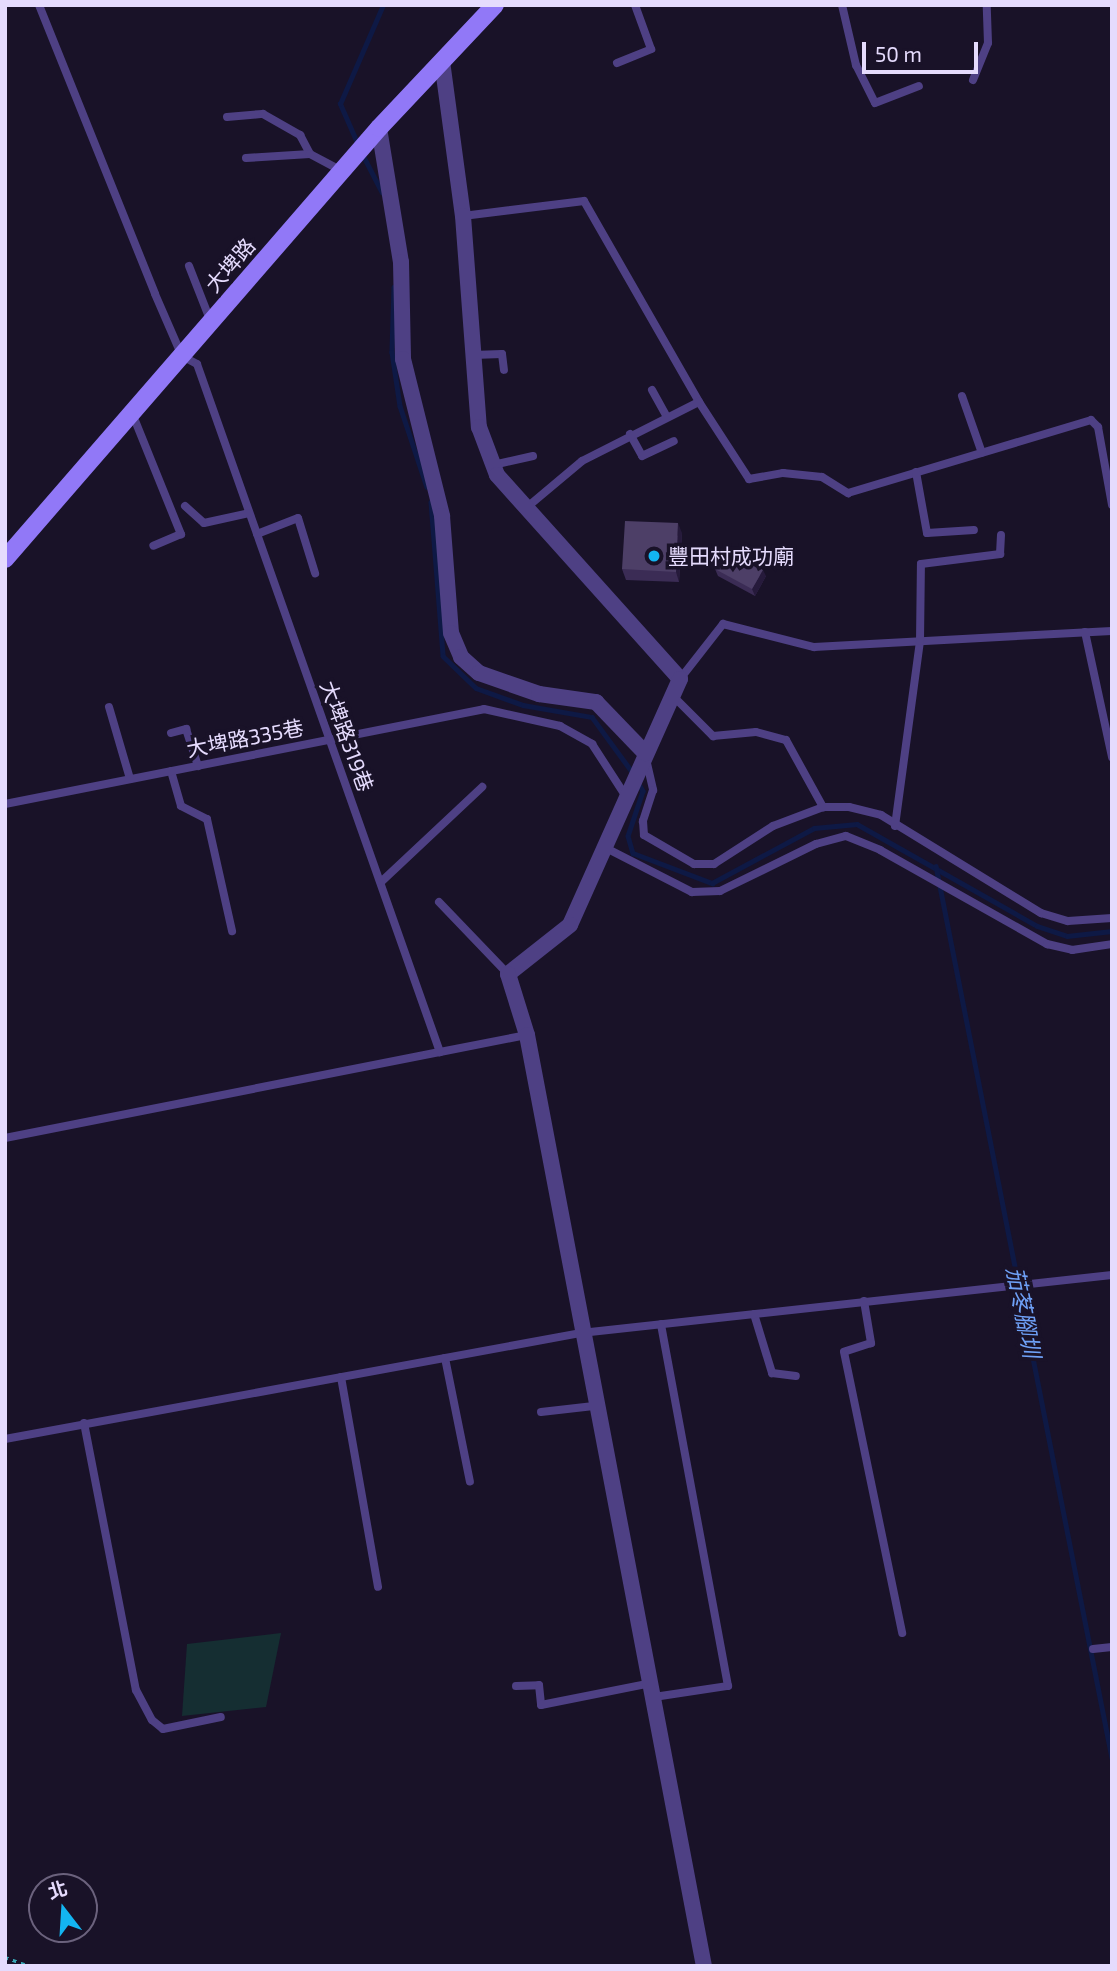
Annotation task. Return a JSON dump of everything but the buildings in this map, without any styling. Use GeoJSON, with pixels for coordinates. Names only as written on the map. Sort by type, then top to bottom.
{"type":"FeatureCollection","features":[{"type":"Feature","properties":{"kind":"main road","name":"大埤路"},"geometry":{"type":"LineString","coordinates":[[5,559],[379,128],[495,5]]}},
{"type":"Feature","properties":{"kind":"street"},"geometry":{"type":"LineString","coordinates":[[442,61],[463,216],[479,428],[493,465],[526,508],[680,679],[625,795],[570,925],[508,974],[527,1035],[594,1406],[652,1690],[704,1966]]}},
{"type":"Feature","properties":{"kind":"street"},"geometry":{"type":"LineString","coordinates":[[379,128],[401,262],[403,359],[442,516],[451,633],[461,657],[480,673],[539,694],[596,702],[645,753]]}},
{"type":"Feature","properties":{"kind":"lane","name":"大埤路319巷"},"geometry":{"type":"LineString","coordinates":[[39,5],[182,356],[197,364],[440,1052]]}},
{"type":"Feature","properties":{"kind":"lane"},"geometry":{"type":"LineString","coordinates":[[617,63],[651,50],[635,5]]}},
{"type":"Feature","properties":{"kind":"lane"},"geometry":{"type":"LineString","coordinates":[[842,5],[856,65],[875,103],[919,86]]}},
{"type":"Feature","properties":{"kind":"lane"},"geometry":{"type":"LineString","coordinates":[[973,79],[988,43],[987,5]]}},
{"type":"Feature","properties":{"kind":"lane"},"geometry":{"type":"LineString","coordinates":[[227,117],[263,114],[300,135],[310,154]]}},
{"type":"Feature","properties":{"kind":"lane"},"geometry":{"type":"LineString","coordinates":[[246,158],[310,154],[342,170]]}},
{"type":"Feature","properties":{"kind":"lane"},"geometry":{"type":"LineString","coordinates":[[463,216],[584,201],[699,402],[749,479],[783,473],[822,477],[848,493],[1091,420],[1098,426],[1112,505]]}},
{"type":"Feature","properties":{"kind":"lane"},"geometry":{"type":"LineString","coordinates":[[189,266],[211,322]]}},
{"type":"Feature","properties":{"kind":"lane"},"geometry":{"type":"LineString","coordinates":[[473,355],[502,354],[504,370]]}},
{"type":"Feature","properties":{"kind":"lane"},"geometry":{"type":"LineString","coordinates":[[652,390],[667,417]]}},
{"type":"Feature","properties":{"kind":"lane"},"geometry":{"type":"LineString","coordinates":[[962,397],[982,453]]}},
{"type":"Feature","properties":{"kind":"lane"},"geometry":{"type":"LineString","coordinates":[[526,508],[582,461],[630,434],[699,402]]}},
{"type":"Feature","properties":{"kind":"lane"},"geometry":{"type":"LineString","coordinates":[[132,413],[181,534],[153,546]]}},
{"type":"Feature","properties":{"kind":"lane"},"geometry":{"type":"LineString","coordinates":[[630,434],[642,456],[674,441]]}},
{"type":"Feature","properties":{"kind":"lane"},"geometry":{"type":"LineString","coordinates":[[493,465],[533,456]]}},
{"type":"Feature","properties":{"kind":"lane"},"geometry":{"type":"LineString","coordinates":[[916,472],[927,533],[974,530]]}},
{"type":"Feature","properties":{"kind":"lane"},"geometry":{"type":"LineString","coordinates":[[186,506],[204,523],[249,513]]}},
{"type":"Feature","properties":{"kind":"lane"},"geometry":{"type":"LineString","coordinates":[[257,534],[298,518],[315,573]]}},
{"type":"Feature","properties":{"kind":"lane"},"geometry":{"type":"LineString","coordinates":[[895,826],[920,641],[921,564],[1000,554],[1001,535]]}},
{"type":"Feature","properties":{"kind":"lane"},"geometry":{"type":"LineString","coordinates":[[680,679],[723,624],[814,647],[1112,631]]}},
{"type":"Feature","properties":{"kind":"lane"},"geometry":{"type":"LineString","coordinates":[[1085,632],[1112,757]]}},
{"type":"Feature","properties":{"kind":"lane"},"geometry":{"type":"LineString","coordinates":[[673,696],[713,736],[756,732],[786,740],[823,807]]}},
{"type":"Feature","properties":{"kind":"lane"},"geometry":{"type":"LineString","coordinates":[[108,707],[130,779]]}},
{"type":"Feature","properties":{"kind":"lane","name":"大埤路335巷"},"geometry":{"type":"LineString","coordinates":[[5,804],[484,709],[516,713],[560,726],[592,744],[625,795]]}},
{"type":"Feature","properties":{"kind":"lane"},"geometry":{"type":"LineString","coordinates":[[171,733],[186,729],[198,766]]}},
{"type":"Feature","properties":{"kind":"lane"},"geometry":{"type":"LineString","coordinates":[[645,753],[653,790],[643,821],[645,835],[694,864],[714,864],[773,826],[823,807],[881,815],[1041,913],[1068,921],[1112,918]]}},
{"type":"Feature","properties":{"kind":"lane"},"geometry":{"type":"LineString","coordinates":[[171,771],[181,806],[207,819],[232,931]]}},
{"type":"Feature","properties":{"kind":"lane"},"geometry":{"type":"LineString","coordinates":[[381,882],[482,788]]}},
{"type":"Feature","properties":{"kind":"lane"},"geometry":{"type":"LineString","coordinates":[[604,847],[692,892],[720,891],[816,844],[846,836],[880,850],[1046,944],[1072,950],[1112,944]]}},
{"type":"Feature","properties":{"kind":"lane"},"geometry":{"type":"LineString","coordinates":[[439,902],[508,974]]}},
{"type":"Feature","properties":{"kind":"lane"},"geometry":{"type":"LineString","coordinates":[[5,1138],[527,1035]]}},
{"type":"Feature","properties":{"kind":"lane"},"geometry":{"type":"LineString","coordinates":[[5,1439],[581,1334],[1112,1275]]}},
{"type":"Feature","properties":{"kind":"lane"},"geometry":{"type":"LineString","coordinates":[[864,1301],[871,1343],[844,1352],[902,1633]]}},
{"type":"Feature","properties":{"kind":"lane"},"geometry":{"type":"LineString","coordinates":[[754,1314],[772,1373],[796,1376]]}},
{"type":"Feature","properties":{"kind":"lane"},"geometry":{"type":"LineString","coordinates":[[516,1686],[539,1685],[541,1705],[652,1690],[728,1686],[661,1324]]}},
{"type":"Feature","properties":{"kind":"lane"},"geometry":{"type":"LineString","coordinates":[[445,1358],[470,1482]]}},
{"type":"Feature","properties":{"kind":"lane"},"geometry":{"type":"LineString","coordinates":[[341,1377],[378,1587]]}},
{"type":"Feature","properties":{"kind":"lane"},"geometry":{"type":"LineString","coordinates":[[541,1412],[594,1406]]}},
{"type":"Feature","properties":{"kind":"lane"},"geometry":{"type":"LineString","coordinates":[[84,1423],[136,1690],[152,1720],[163,1729],[221,1717]]}},
{"type":"Feature","properties":{"kind":"lane"},"geometry":{"type":"LineString","coordinates":[[1093,1649],[1112,1647]]}},
{"type":"Feature","properties":{"kind":"path"},"geometry":{"type":"LineString","coordinates":[[5,1957],[30,1966]]}},
{"type":"Feature","properties":{"kind":"green space"},"geometry":{"type":"Polygon","coordinates":[[[281,1633],[266,1707],[182,1716],[187,1644],[281,1633]]]}},
{"type":"Feature","properties":{"kind":"waterway"},"geometry":{"type":"LineString","coordinates":[[358,145],[340,104],[383,5]]}},
{"type":"Feature","properties":{"kind":"waterway"},"geometry":{"type":"LineString","coordinates":[[362,153],[382,192]]}},
{"type":"Feature","properties":{"kind":"waterway"},"geometry":{"type":"LineString","coordinates":[[394,287],[392,352],[400,406],[427,487]]}},
{"type":"Feature","properties":{"kind":"waterway"},"geometry":{"type":"LineString","coordinates":[[431,502],[443,656],[476,688],[523,705],[592,717],[633,773]]}},
{"type":"Feature","properties":{"kind":"waterway"},"geometry":{"type":"LineString","coordinates":[[639,784],[643,791],[628,836],[633,853],[712,883],[814,828],[857,824],[1037,926],[1067,936],[1112,931]]}},
{"type":"Feature","properties":{"kind":"waterway","name":"茄苳腳圳"},"geometry":{"type":"LineString","coordinates":[[936,866],[1112,1758]]}},
{"type":"Feature","properties":{"kind":"place","name":"豐田村成功廟"},"geometry":{"type":"Point","coordinates":[654,556]}}]}
